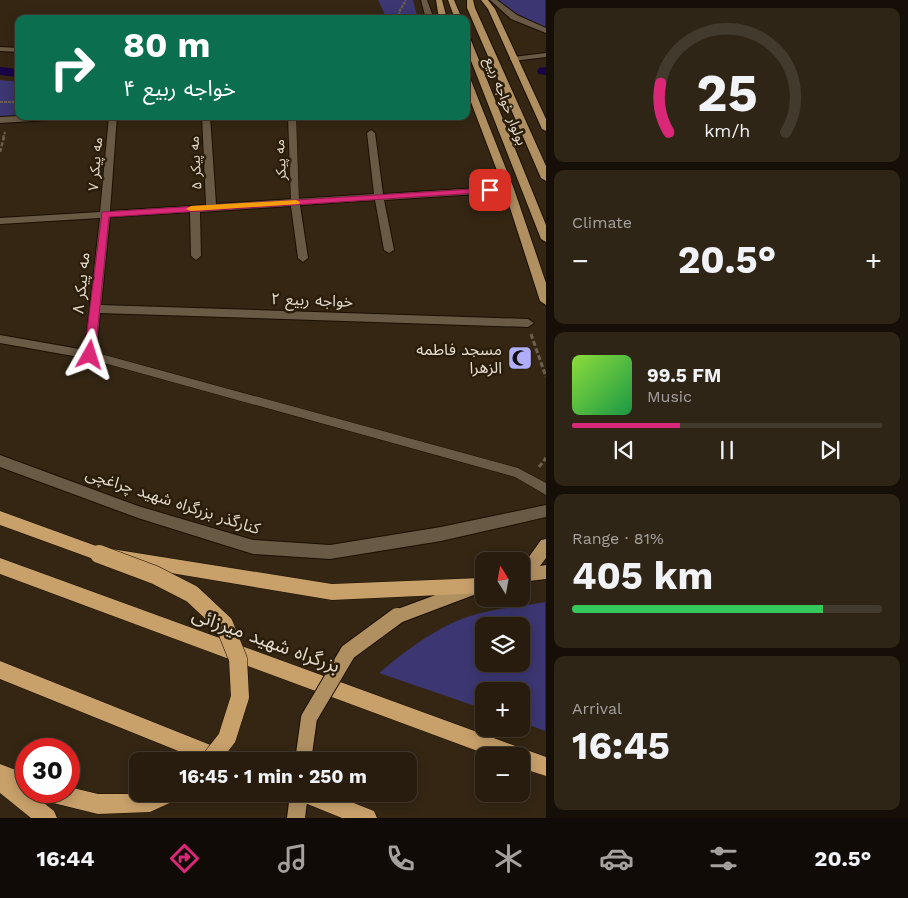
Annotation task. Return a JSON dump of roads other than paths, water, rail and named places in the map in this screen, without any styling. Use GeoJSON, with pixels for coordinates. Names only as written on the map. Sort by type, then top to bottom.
{"type":"FeatureCollection","features":[{"type":"Feature","properties":{"kind":"highway"},"geometry":{"type":"LineString","coordinates":[[0,509],[49,536]]}},
{"type":"Feature","properties":{"kind":"highway"},"geometry":{"type":"LineString","coordinates":[[0,518],[155,576],[192,594],[224,624],[238,658],[240,697],[227,738],[216,752]]}},
{"type":"Feature","properties":{"kind":"highway"},"geometry":{"type":"LineString","coordinates":[[99,554],[332,592],[475,586]]}},
{"type":"Feature","properties":{"kind":"highway","name":"بزرگراه شهید میرزائی"},"geometry":{"type":"LineString","coordinates":[[0,566],[492,747]]}},
{"type":"Feature","properties":{"kind":"highway"},"geometry":{"type":"LineString","coordinates":[[0,670],[204,752]]}},
{"type":"Feature","properties":{"kind":"highway"},"geometry":{"type":"LineString","coordinates":[[530,761],[546,767]]}},
{"type":"Feature","properties":{"kind":"highway"},"geometry":{"type":"LineString","coordinates":[[0,774],[15,780]]}},
{"type":"Feature","properties":{"kind":"highway"},"geometry":{"type":"LineString","coordinates":[[0,781],[47,818]]}},
{"type":"Feature","properties":{"kind":"highway"},"geometry":{"type":"LineString","coordinates":[[80,800],[98,804],[150,802]]}},
{"type":"Feature","properties":{"kind":"highway"},"geometry":{"type":"LineString","coordinates":[[327,802],[366,818]]}},
{"type":"Feature","properties":{"kind":"main road"},"geometry":{"type":"LineString","coordinates":[[439,0],[442,15]]}},
{"type":"Feature","properties":{"kind":"main road"},"geometry":{"type":"LineString","coordinates":[[451,0],[457,15]]}},
{"type":"Feature","properties":{"kind":"main road","name":"بولوار خواجه ربیع"},"geometry":{"type":"LineString","coordinates":[[470,0],[471,8],[545,176]]}},
{"type":"Feature","properties":{"kind":"main road"},"geometry":{"type":"LineString","coordinates":[[484,0],[490,9],[512,60],[546,129]]}},
{"type":"Feature","properties":{"kind":"main road","name":"بولوار خواجه ربیع"},"geometry":{"type":"LineString","coordinates":[[470,48],[546,239]]}},
{"type":"Feature","properties":{"kind":"main road"},"geometry":{"type":"LineString","coordinates":[[470,88],[509,189],[546,301]]}},
{"type":"Feature","properties":{"kind":"main road"},"geometry":{"type":"LineString","coordinates":[[530,566],[546,544]]}},
{"type":"Feature","properties":{"kind":"main road"},"geometry":{"type":"LineString","coordinates":[[530,573],[546,572]]}},
{"type":"Feature","properties":{"kind":"main road"},"geometry":{"type":"LineString","coordinates":[[305,752],[310,718],[348,652],[397,616],[475,588]]}},
{"type":"Feature","properties":{"kind":"main road"},"geometry":{"type":"LineString","coordinates":[[296,818],[298,802]]}},
{"type":"Feature","properties":{"kind":"street"},"geometry":{"type":"LineString","coordinates":[[424,0],[429,15]]}},
{"type":"Feature","properties":{"kind":"street"},"geometry":{"type":"LineString","coordinates":[[493,0],[514,17],[546,31]]}},
{"type":"Feature","properties":{"kind":"street"},"geometry":{"type":"LineString","coordinates":[[0,49],[15,50]]}},
{"type":"Feature","properties":{"kind":"street"},"geometry":{"type":"LineString","coordinates":[[512,60],[546,55]]}},
{"type":"Feature","properties":{"kind":"street","name":"مه پیکر ۷"},"geometry":{"type":"LineString","coordinates":[[105,214],[113,120]]}},
{"type":"Feature","properties":{"kind":"street","name":"مه پیکر ۵"},"geometry":{"type":"LineString","coordinates":[[206,120],[211,208]]}},
{"type":"Feature","properties":{"kind":"street"},"geometry":{"type":"LineString","coordinates":[[371,132],[379,197],[389,250]]}},
{"type":"Feature","properties":{"kind":"street"},"geometry":{"type":"LineString","coordinates":[[0,220],[509,189]]}},
{"type":"Feature","properties":{"kind":"street"},"geometry":{"type":"LineString","coordinates":[[295,202],[303,258]]}},
{"type":"Feature","properties":{"kind":"street"},"geometry":{"type":"LineString","coordinates":[[195,208],[196,256]]}},
{"type":"Feature","properties":{"kind":"street","name":"مه پیکر ۸"},"geometry":{"type":"LineString","coordinates":[[90,355],[105,214]]}},
{"type":"Feature","properties":{"kind":"street","name":"خواجه ربیع ۲"},"geometry":{"type":"LineString","coordinates":[[95,309],[528,322]]}},
{"type":"Feature","properties":{"kind":"street"},"geometry":{"type":"LineString","coordinates":[[0,339],[90,355]]}},
{"type":"Feature","properties":{"kind":"street","name":"کنارگذر بزرگراه شهید چراغچی"},"geometry":{"type":"LineString","coordinates":[[0,461],[138,512],[253,547],[330,552],[441,534],[546,511]]}},
{"type":"Feature","properties":{"kind":"lane","name":"مه پیکر"},"geometry":{"type":"LineString","coordinates":[[292,120],[295,202]]}},
{"type":"Feature","properties":{"kind":"lane"},"geometry":{"type":"LineString","coordinates":[[90,355],[518,472],[546,490]]}},
{"type":"Feature","properties":{"kind":"waterway"},"geometry":{"type":"LineString","coordinates":[[0,71],[15,73]]}},
{"type":"Feature","properties":{"kind":"place","name":"مسجد فاطمه الزهرا"},"geometry":{"type":"Point","coordinates":[520,358]}}]}
